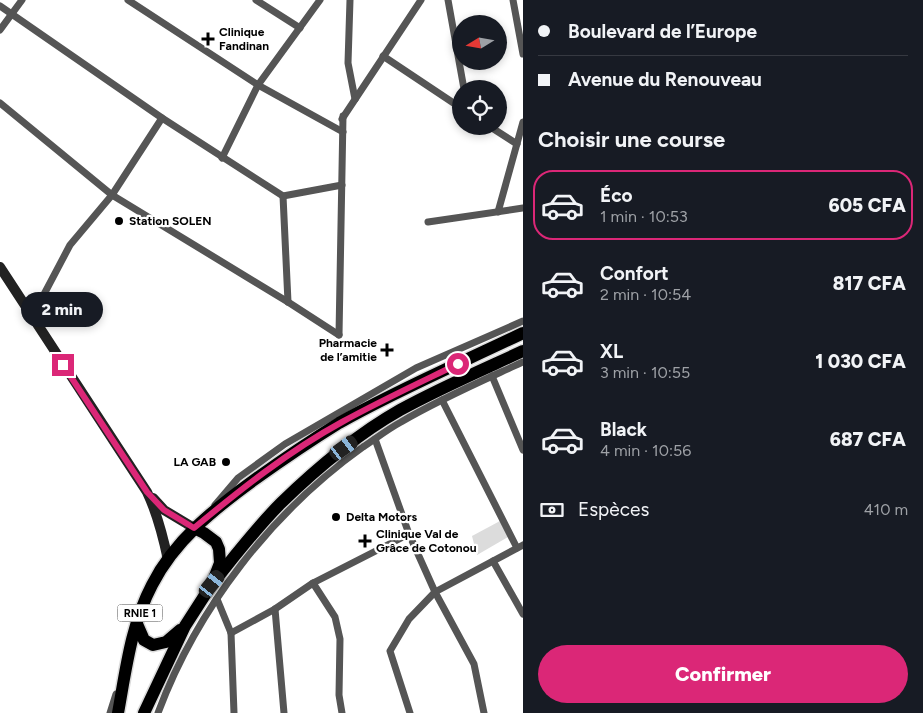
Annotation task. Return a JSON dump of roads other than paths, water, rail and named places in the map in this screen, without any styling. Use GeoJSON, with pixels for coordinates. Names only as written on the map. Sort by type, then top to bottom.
{"type":"FeatureCollection","features":[{"type":"Feature","properties":{"kind":"highway","name":"RNIE 1"},"geometry":{"type":"LineString","coordinates":[[118,713],[130,643],[145,600],[152,583],[194,528],[270,468],[341,422],[523,333]]}},
{"type":"Feature","properties":{"kind":"highway"},"geometry":{"type":"LineString","coordinates":[[144,713],[185,626],[212,584],[280,504],[344,448],[400,411],[523,351]]}},
{"type":"Feature","properties":{"kind":"highway"},"geometry":{"type":"LineString","coordinates":[[194,528],[216,542],[219,549],[220,563],[212,584]]}},
{"type":"Feature","properties":{"kind":"highway"},"geometry":{"type":"LineString","coordinates":[[137,624],[144,640],[153,645],[166,642],[185,626]]}},
{"type":"Feature","properties":{"kind":"main road"},"geometry":{"type":"LineString","coordinates":[[0,267],[147,492],[161,529],[168,560]]}},
{"type":"Feature","properties":{"kind":"main road"},"geometry":{"type":"LineString","coordinates":[[147,492],[164,510],[194,528]]}},
{"type":"Feature","properties":{"kind":"street"},"geometry":{"type":"LineString","coordinates":[[0,30],[22,0]]}},
{"type":"Feature","properties":{"kind":"street"},"geometry":{"type":"LineString","coordinates":[[128,0],[258,85],[343,132]]}},
{"type":"Feature","properties":{"kind":"street"},"geometry":{"type":"LineString","coordinates":[[256,0],[300,28]]}},
{"type":"Feature","properties":{"kind":"street"},"geometry":{"type":"LineString","coordinates":[[222,158],[258,85],[320,0]]}},
{"type":"Feature","properties":{"kind":"street"},"geometry":{"type":"LineString","coordinates":[[350,0],[348,62],[355,99]]}},
{"type":"Feature","properties":{"kind":"street"},"geometry":{"type":"LineString","coordinates":[[336,128],[421,0]]}},
{"type":"Feature","properties":{"kind":"street"},"geometry":{"type":"LineString","coordinates":[[448,0],[462,80]]}},
{"type":"Feature","properties":{"kind":"street"},"geometry":{"type":"LineString","coordinates":[[513,0],[523,54]]}},
{"type":"Feature","properties":{"kind":"street"},"geometry":{"type":"LineString","coordinates":[[0,6],[162,118],[283,196],[342,185]]}},
{"type":"Feature","properties":{"kind":"street"},"geometry":{"type":"LineString","coordinates":[[384,56],[452,102]]}},
{"type":"Feature","properties":{"kind":"street"},"geometry":{"type":"LineString","coordinates":[[0,103],[112,195],[339,335],[343,116]]}},
{"type":"Feature","properties":{"kind":"street"},"geometry":{"type":"LineString","coordinates":[[32,317],[70,245],[112,195],[162,118]]}},
{"type":"Feature","properties":{"kind":"street"},"geometry":{"type":"LineString","coordinates":[[498,212],[523,122]]}},
{"type":"Feature","properties":{"kind":"street"},"geometry":{"type":"LineString","coordinates":[[504,135],[517,144]]}},
{"type":"Feature","properties":{"kind":"street"},"geometry":{"type":"LineString","coordinates":[[283,196],[288,302]]}},
{"type":"Feature","properties":{"kind":"street"},"geometry":{"type":"LineString","coordinates":[[428,222],[523,208]]}},
{"type":"Feature","properties":{"kind":"street"},"geometry":{"type":"LineString","coordinates":[[206,518],[222,495],[238,478],[285,444],[416,368],[523,321]]}},
{"type":"Feature","properties":{"kind":"street"},"geometry":{"type":"LineString","coordinates":[[158,713],[183,656],[217,599],[252,552],[283,518],[334,469],[400,422],[523,362]]}},
{"type":"Feature","properties":{"kind":"street"},"geometry":{"type":"LineString","coordinates":[[492,376],[523,450]]}},
{"type":"Feature","properties":{"kind":"street"},"geometry":{"type":"LineString","coordinates":[[410,713],[390,651],[409,619],[435,592],[520,547],[442,400]]}},
{"type":"Feature","properties":{"kind":"street"},"geometry":{"type":"LineString","coordinates":[[375,439],[409,534],[435,592],[474,664],[484,713]]}},
{"type":"Feature","properties":{"kind":"street"},"geometry":{"type":"LineString","coordinates":[[231,633],[275,608],[313,583],[409,534]]}},
{"type":"Feature","properties":{"kind":"street"},"geometry":{"type":"LineString","coordinates":[[493,561],[523,614]]}},
{"type":"Feature","properties":{"kind":"street"},"geometry":{"type":"LineString","coordinates":[[313,583],[335,617],[340,639],[339,686],[342,713]]}},
{"type":"Feature","properties":{"kind":"street"},"geometry":{"type":"LineString","coordinates":[[217,599],[231,633],[234,713]]}},
{"type":"Feature","properties":{"kind":"street"},"geometry":{"type":"LineString","coordinates":[[275,608],[284,713]]}},
{"type":"Feature","properties":{"kind":"street"},"geometry":{"type":"LineString","coordinates":[[110,713],[130,643]]}},
{"type":"Feature","properties":{"kind":"place","name":"Clinique Fandinan"},"geometry":{"type":"Point","coordinates":[208,39]}},
{"type":"Feature","properties":{"kind":"place","name":"Station SOLEN"},"geometry":{"type":"Point","coordinates":[119,221]}},
{"type":"Feature","properties":{"kind":"place","name":"Pharmacie de l’amitie"},"geometry":{"type":"Point","coordinates":[387,350]}},
{"type":"Feature","properties":{"kind":"place","name":"LA GAB"},"geometry":{"type":"Point","coordinates":[226,462]}},
{"type":"Feature","properties":{"kind":"place","name":"Delta Motors"},"geometry":{"type":"Point","coordinates":[336,517]}},
{"type":"Feature","properties":{"kind":"place","name":"Clinique Val de Grâce de Cotonou"},"geometry":{"type":"Point","coordinates":[365,541]}}]}
